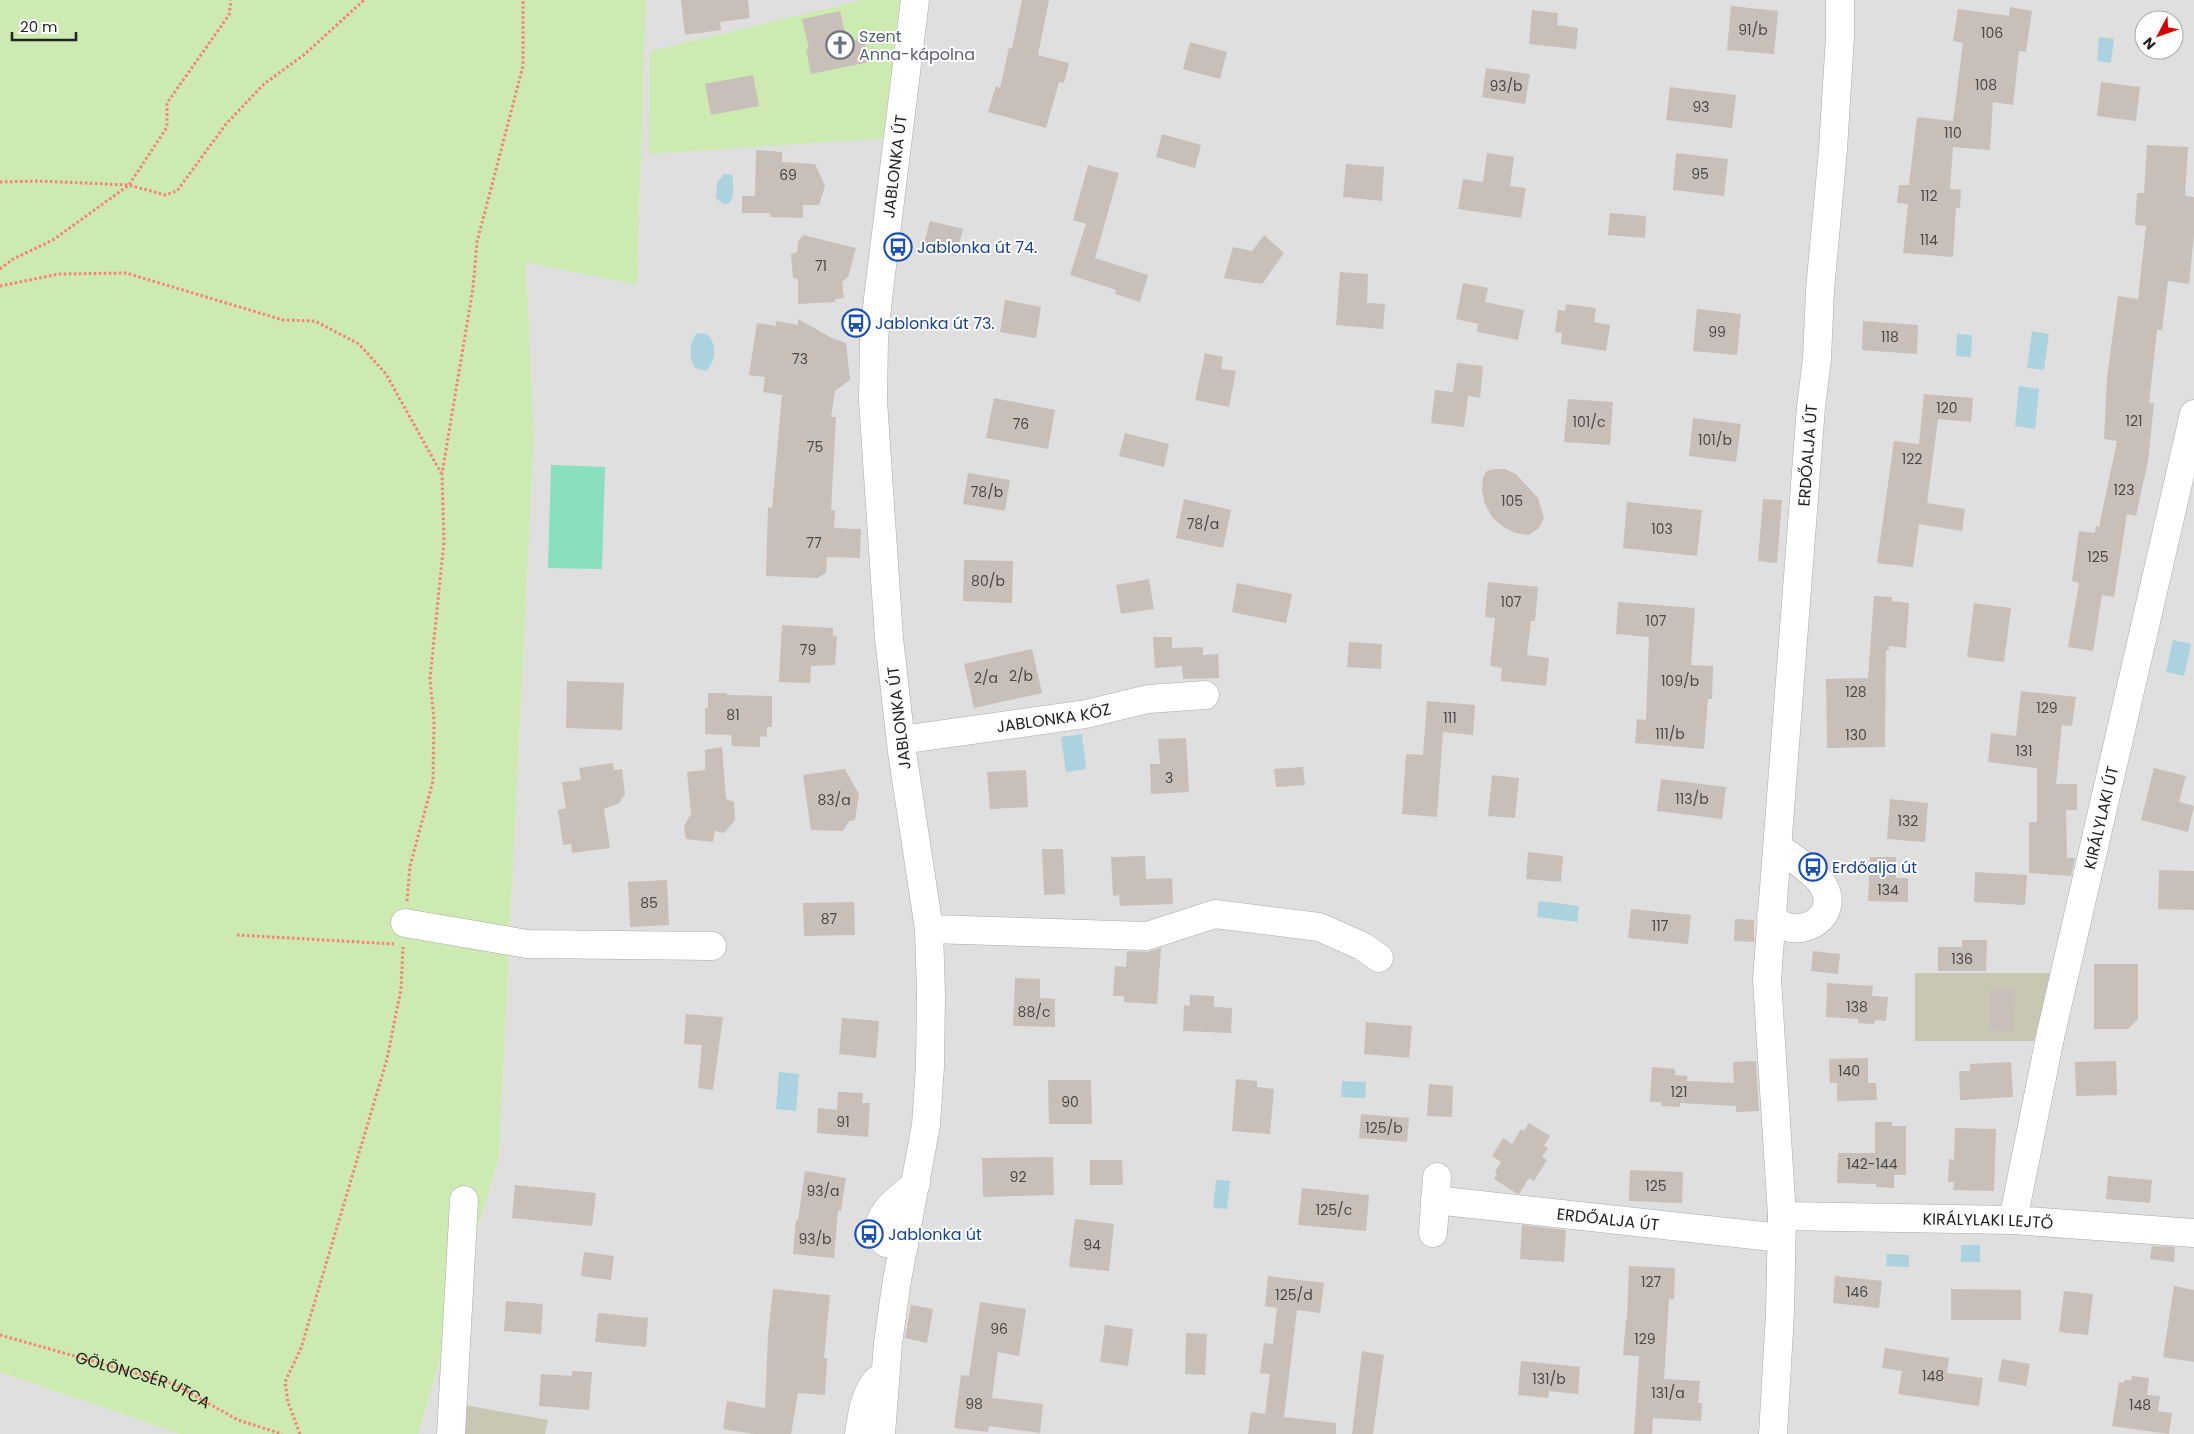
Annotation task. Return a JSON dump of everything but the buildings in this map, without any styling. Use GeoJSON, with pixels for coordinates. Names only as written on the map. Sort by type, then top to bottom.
{"type":"FeatureCollection","features":[{"type":"Feature","properties":{"kind":"street","name":"JABLONKA ÚT"},"geometry":{"type":"LineString","coordinates":[[881,1434],[888,1343],[926,1125],[930,1066],[929,929],[901,740],[889,638],[874,401],[874,339],[915,0]]}},
{"type":"Feature","properties":{"kind":"street","name":"ERDŐALJA ÚT"},"geometry":{"type":"LineString","coordinates":[[1773,1434],[1780,1313],[1782,1227],[1767,980],[1811,407],[1817,359],[1821,276],[1833,150],[1840,45],[1840,0]]}},
{"type":"Feature","properties":{"kind":"street","name":"KIRÁLYLAKI ÚT"},"geometry":{"type":"LineString","coordinates":[[2013,1220],[2051,1033],[2194,414]]}},
{"type":"Feature","properties":{"kind":"street","name":"JABLONKA KÖZ"},"geometry":{"type":"LineString","coordinates":[[901,740],[1086,714],[1148,700],[1205,695]]}},
{"type":"Feature","properties":{"kind":"street"},"geometry":{"type":"LineString","coordinates":[[1771,916],[1781,924],[1790,927],[1806,926],[1815,923],[1823,917],[1828,903],[1827,895],[1820,880],[1778,847]]}},
{"type":"Feature","properties":{"kind":"street"},"geometry":{"type":"LineString","coordinates":[[929,929],[1147,936],[1214,914],[1319,927],[1362,946],[1379,958]]}},
{"type":"Feature","properties":{"kind":"street"},"geometry":{"type":"LineString","coordinates":[[404,934],[527,944],[712,946]]}},
{"type":"Feature","properties":{"kind":"street","name":"ERDŐALJA ÚT"},"geometry":{"type":"LineString","coordinates":[[1433,1233],[1436,1188],[1782,1227]]}},
{"type":"Feature","properties":{"kind":"street"},"geometry":{"type":"LineString","coordinates":[[451,1434],[464,1200]]}},
{"type":"Feature","properties":{"kind":"street","name":"KIRÁLYLAKI LEJTŐ"},"geometry":{"type":"LineString","coordinates":[[1782,1227],[2013,1220],[2194,1232]]}},
{"type":"Feature","properties":{"kind":"street"},"geometry":{"type":"LineString","coordinates":[[859,1434],[870,1388],[877,1380],[885,1381]]}},
{"type":"Feature","properties":{"kind":"path"},"geometry":{"type":"LineString","coordinates":[[0,269],[13,259],[53,240],[128,185],[167,127],[167,103],[229,15],[231,0]]}},
{"type":"Feature","properties":{"kind":"path"},"geometry":{"type":"LineString","coordinates":[[0,182],[38,181],[128,185],[165,195],[177,191],[226,124],[264,84],[305,54],[364,0]]}},
{"type":"Feature","properties":{"kind":"path"},"geometry":{"type":"LineString","coordinates":[[300,1434],[288,1402],[285,1382],[300,1348],[387,1059],[402,989],[404,934],[410,866],[433,781],[434,720],[430,679],[444,541],[442,474],[473,288],[477,242],[523,66],[523,0]]}},
{"type":"Feature","properties":{"kind":"path"},"geometry":{"type":"LineString","coordinates":[[0,286],[59,274],[126,273],[283,320],[315,321],[359,344],[386,374],[442,474]]}},
{"type":"Feature","properties":{"kind":"path"},"geometry":{"type":"LineString","coordinates":[[237,935],[404,934]]}},
{"type":"Feature","properties":{"kind":"path","name":"GÖLÖNCSÉR UTCA"},"geometry":{"type":"LineString","coordinates":[[0,1334],[174,1384],[238,1420],[282,1434]]}},
{"type":"Feature","properties":{"kind":"shaded area"},"geometry":{"type":"Polygon","coordinates":[[[646,0],[2194,0],[2194,1434],[418,1434],[499,1157],[534,435],[526,262],[637,284],[646,0]]]}},
{"type":"Feature","properties":{"kind":"shaded area"},"geometry":{"type":"Polygon","coordinates":[[[1915,973],[2051,973],[2034,1041],[1915,1041],[1915,973]]]}},
{"type":"Feature","properties":{"kind":"shaded area"},"geometry":{"type":"Polygon","coordinates":[[[0,1372],[180,1434],[0,1434],[0,1372]]]}},
{"type":"Feature","properties":{"kind":"shaded area"},"geometry":{"type":"Polygon","coordinates":[[[464,1405],[548,1420],[545,1434],[462,1434],[464,1405]]]}},
{"type":"Feature","properties":{"kind":"green space"},"geometry":{"type":"Polygon","coordinates":[[[0,0],[646,0],[637,285],[526,262],[534,435],[499,1157],[418,1434],[180,1434],[0,1372],[0,0]]]}},
{"type":"Feature","properties":{"kind":"green space"},"geometry":{"type":"Polygon","coordinates":[[[863,0],[901,0],[886,138],[649,154],[650,51],[863,0]]]}},
{"type":"Feature","properties":{"kind":"green space"},"geometry":{"type":"Polygon","coordinates":[[[551,465],[605,467],[602,569],[548,568],[551,465]]]}},
{"type":"Feature","properties":{"kind":"water"},"geometry":{"type":"Polygon","coordinates":[[[2099,37],[2114,39],[2111,63],[2097,61],[2099,37]]]}},
{"type":"Feature","properties":{"kind":"water"},"geometry":{"type":"Polygon","coordinates":[[[724,174],[732,175],[733,186],[730,203],[724,204],[716,198],[717,183],[724,174]]]}},
{"type":"Feature","properties":{"kind":"water"},"geometry":{"type":"Polygon","coordinates":[[[2032,331],[2049,334],[2044,370],[2027,368],[2032,331]]]}},
{"type":"Feature","properties":{"kind":"water"},"geometry":{"type":"Polygon","coordinates":[[[696,334],[708,335],[714,348],[712,363],[706,371],[695,368],[691,355],[691,347],[696,334]]]}},
{"type":"Feature","properties":{"kind":"water"},"geometry":{"type":"Polygon","coordinates":[[[1957,334],[1972,335],[1971,357],[1956,356],[1957,334]]]}},
{"type":"Feature","properties":{"kind":"water"},"geometry":{"type":"Polygon","coordinates":[[[2019,386],[2039,389],[2035,429],[2015,426],[2019,386]]]}},
{"type":"Feature","properties":{"kind":"water"},"geometry":{"type":"Polygon","coordinates":[[[2173,640],[2191,644],[2184,676],[2166,672],[2173,640]]]}},
{"type":"Feature","properties":{"kind":"water"},"geometry":{"type":"Polygon","coordinates":[[[1082,734],[1086,769],[1066,772],[1061,737],[1082,734]]]}},
{"type":"Feature","properties":{"kind":"water"},"geometry":{"type":"Polygon","coordinates":[[[1539,901],[1579,906],[1577,922],[1537,917],[1539,901]]]}},
{"type":"Feature","properties":{"kind":"water"},"geometry":{"type":"Polygon","coordinates":[[[779,1072],[799,1074],[796,1111],[776,1109],[779,1072]]]}},
{"type":"Feature","properties":{"kind":"water"},"geometry":{"type":"Polygon","coordinates":[[[1342,1081],[1366,1082],[1365,1098],[1341,1097],[1342,1081]]]}},
{"type":"Feature","properties":{"kind":"water"},"geometry":{"type":"Polygon","coordinates":[[[1216,1180],[1230,1181],[1227,1209],[1213,1208],[1216,1180]]]}},
{"type":"Feature","properties":{"kind":"water"},"geometry":{"type":"Polygon","coordinates":[[[1961,1245],[1980,1245],[1980,1262],[1961,1262],[1961,1245]]]}},
{"type":"Feature","properties":{"kind":"water"},"geometry":{"type":"Polygon","coordinates":[[[1887,1254],[1909,1255],[1909,1267],[1886,1266],[1887,1254]]]}},
{"type":"Feature","properties":{"kind":"place","name":"Szent Anna-kápolna"},"geometry":{"type":"Point","coordinates":[840,45]}},
{"type":"Feature","properties":{"kind":"place","name":"Jablonka út 74."},"geometry":{"type":"Point","coordinates":[898,247]}},
{"type":"Feature","properties":{"kind":"place","name":"Jablonka út 73."},"geometry":{"type":"Point","coordinates":[856,323]}},
{"type":"Feature","properties":{"kind":"place","name":"Erdőalja út"},"geometry":{"type":"Point","coordinates":[1813,867]}},
{"type":"Feature","properties":{"kind":"place","name":"Jablonka út"},"geometry":{"type":"Point","coordinates":[869,1234]}}]}
